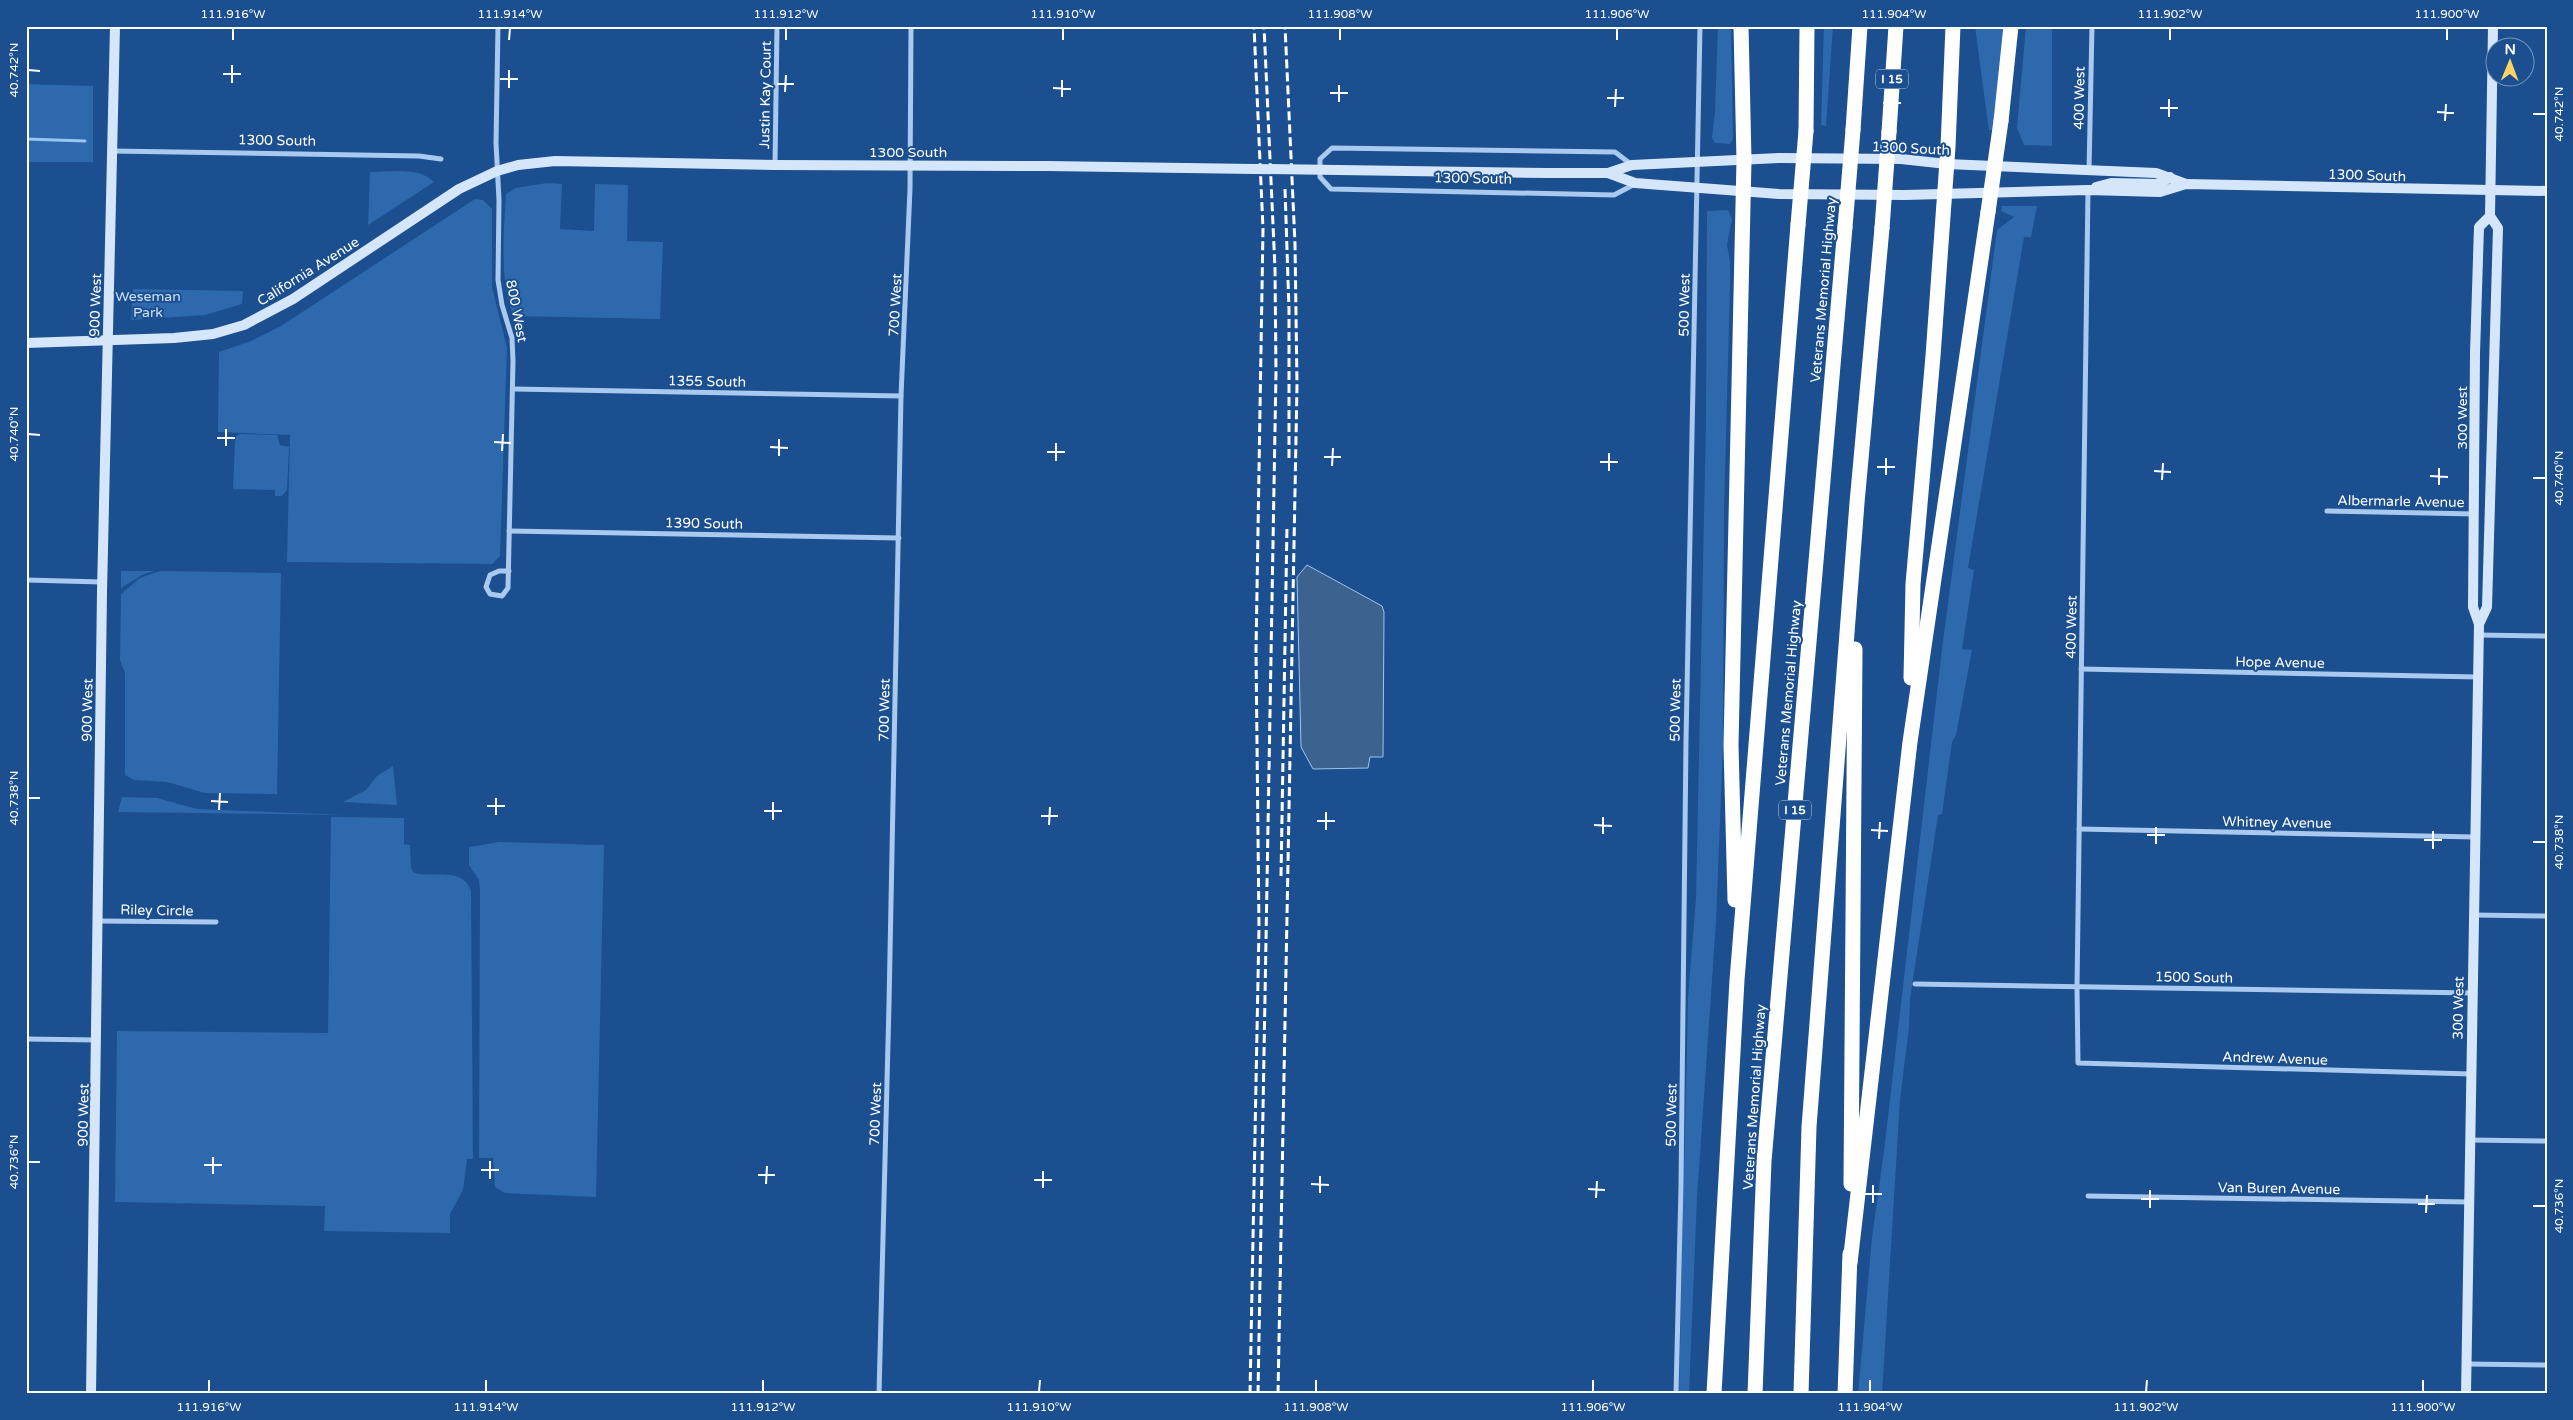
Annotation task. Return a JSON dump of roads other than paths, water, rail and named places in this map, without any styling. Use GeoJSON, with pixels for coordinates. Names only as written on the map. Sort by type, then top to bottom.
{"type":"FeatureCollection","features":[{"type":"Feature","properties":{"kind":"highway"},"geometry":{"type":"LineString","coordinates":[[1737,980],[1731,745],[1744,160],[1741,26]]}},
{"type":"Feature","properties":{"kind":"highway","name":"Veterans Memorial Highway"},"geometry":{"type":"LineString","coordinates":[[1755,1394],[1764,1161],[1845,227],[1860,26]]}},
{"type":"Feature","properties":{"kind":"highway","name":"I 15"},"geometry":{"type":"LineString","coordinates":[[1801,1394],[1809,1126],[1857,503],[1882,228],[1896,26]]}},
{"type":"Feature","properties":{"kind":"highway"},"geometry":{"type":"LineString","coordinates":[[1910,742],[1913,584],[1945,194],[1953,26]]}},
{"type":"Feature","properties":{"kind":"highway"},"geometry":{"type":"LineString","coordinates":[[1850,1263],[1910,742],[2002,121],[2011,26]]}},
{"type":"Feature","properties":{"kind":"highway"},"geometry":{"type":"LineString","coordinates":[[1714,1394],[1737,980],[1806,131],[1806,30]]}},
{"type":"Feature","properties":{"kind":"highway"},"geometry":{"type":"LineString","coordinates":[[1845,1394],[1850,1263],[1857,503]]}},
{"type":"Feature","properties":{"kind":"main road","name":"900 West"},"geometry":{"type":"LineString","coordinates":[[91,1394],[103,582],[115,26]]}},
{"type":"Feature","properties":{"kind":"main road","name":"300 West"},"geometry":{"type":"LineString","coordinates":[[2479,624],[2487,607],[2498,228],[2490,216],[2493,26]]}},
{"type":"Feature","properties":{"kind":"main road","name":"1300 South"},"geometry":{"type":"LineString","coordinates":[[497,171],[518,165],[555,161],[774,165],[1046,166],[1608,173],[1632,165],[1779,158],[1901,159],[1947,164],[2156,173],[2186,184]]}},
{"type":"Feature","properties":{"kind":"main road","name":"California Avenue"},"geometry":{"type":"LineString","coordinates":[[26,343],[199,336],[244,325],[293,299],[446,197],[497,171]]}},
{"type":"Feature","properties":{"kind":"main road","name":"1300 South"},"geometry":{"type":"LineString","coordinates":[[1608,173],[1636,183],[1697,189],[1905,196],[2088,190],[2160,192],[2186,184],[2547,191]]}},
{"type":"Feature","properties":{"kind":"main road"},"geometry":{"type":"LineString","coordinates":[[2088,190],[2111,183],[2160,184],[2170,177]]}},
{"type":"Feature","properties":{"kind":"main road","name":"300 West"},"geometry":{"type":"LineString","coordinates":[[2466,1394],[2479,635],[2479,624],[2473,607],[2475,353],[2479,227],[2490,216]]}},
{"type":"Feature","properties":{"kind":"street","name":"800 West"},"geometry":{"type":"LineString","coordinates":[[498,26],[498,280],[502,305],[512,338],[514,390],[508,588],[506,593],[498,596],[490,594],[486,583],[490,575],[499,571],[508,571]]}},
{"type":"Feature","properties":{"kind":"street","name":"Justin Kay Court"},"geometry":{"type":"LineString","coordinates":[[774,165],[777,26]]}},
{"type":"Feature","properties":{"kind":"street","name":"700 West"},"geometry":{"type":"LineString","coordinates":[[879,1394],[901,396],[907,298],[911,26]]}},
{"type":"Feature","properties":{"kind":"street","name":"500 West"},"geometry":{"type":"LineString","coordinates":[[1676,1394],[1681,1186],[1686,731],[1700,26]]}},
{"type":"Feature","properties":{"kind":"street","name":"400 West"},"geometry":{"type":"LineString","coordinates":[[2089,171],[2092,26]]}},
{"type":"Feature","properties":{"kind":"street","name":"1300 South"},"geometry":{"type":"LineString","coordinates":[[1632,165],[1615,152],[1332,148],[1320,159],[1320,177],[1331,189],[1341,190],[1614,195],[1636,183]]}},
{"type":"Feature","properties":{"kind":"street","name":"1300 South"},"geometry":{"type":"LineString","coordinates":[[112,151],[419,156],[441,159]]}},
{"type":"Feature","properties":{"kind":"street","name":"400 West"},"geometry":{"type":"LineString","coordinates":[[2078,1063],[2077,987],[2088,190]]}},
{"type":"Feature","properties":{"kind":"street","name":"1355 South"},"geometry":{"type":"LineString","coordinates":[[514,390],[901,396]]}},
{"type":"Feature","properties":{"kind":"street","name":"Albermarle Avenue"},"geometry":{"type":"LineString","coordinates":[[2327,511],[2475,514]]}},
{"type":"Feature","properties":{"kind":"street","name":"1390 South"},"geometry":{"type":"LineString","coordinates":[[510,531],[899,538]]}},
{"type":"Feature","properties":{"kind":"street"},"geometry":{"type":"LineString","coordinates":[[26,580],[103,582]]}},
{"type":"Feature","properties":{"kind":"street"},"geometry":{"type":"LineString","coordinates":[[2479,635],[2547,636]]}},
{"type":"Feature","properties":{"kind":"street","name":"Hope Avenue"},"geometry":{"type":"LineString","coordinates":[[2081,669],[2478,677]]}},
{"type":"Feature","properties":{"kind":"street","name":"Whitney Avenue"},"geometry":{"type":"LineString","coordinates":[[2079,829],[2475,837]]}},
{"type":"Feature","properties":{"kind":"street"},"geometry":{"type":"LineString","coordinates":[[2474,915],[2547,916]]}},
{"type":"Feature","properties":{"kind":"street","name":"Riley Circle"},"geometry":{"type":"LineString","coordinates":[[98,921],[216,922]]}},
{"type":"Feature","properties":{"kind":"street","name":"1500 South"},"geometry":{"type":"LineString","coordinates":[[1915,984],[2472,992]]}},
{"type":"Feature","properties":{"kind":"street"},"geometry":{"type":"LineString","coordinates":[[26,1039],[97,1040]]}},
{"type":"Feature","properties":{"kind":"street","name":"Andrew Avenue"},"geometry":{"type":"LineString","coordinates":[[2078,1063],[2471,1074]]}},
{"type":"Feature","properties":{"kind":"street"},"geometry":{"type":"LineString","coordinates":[[2470,1140],[2547,1141]]}},
{"type":"Feature","properties":{"kind":"street","name":"Van Buren Avenue"},"geometry":{"type":"LineString","coordinates":[[2088,1196],[2469,1202]]}},
{"type":"Feature","properties":{"kind":"street"},"geometry":{"type":"LineString","coordinates":[[2466,1364],[2547,1365]]}},
{"type":"Feature","properties":{"kind":"waterway"},"geometry":{"type":"LineString","coordinates":[[26,139],[85,141]]}},
{"type":"Feature","properties":{"kind":"railway"},"geometry":{"type":"LineString","coordinates":[[1250,1394],[1259,928],[1256,651],[1263,229],[1254,26]]}},
{"type":"Feature","properties":{"kind":"railway"},"geometry":{"type":"LineString","coordinates":[[1258,1394],[1276,373],[1275,269],[1264,26]]}},
{"type":"Feature","properties":{"kind":"railway"},"geometry":{"type":"LineString","coordinates":[[1278,1394],[1297,385],[1295,244],[1285,26]]}},
{"type":"Feature","properties":{"kind":"railway"},"geometry":{"type":"LineString","coordinates":[[1285,189],[1289,310],[1289,461]]}},
{"type":"Feature","properties":{"kind":"railway"},"geometry":{"type":"LineString","coordinates":[[1281,876],[1287,526]]}},
{"type":"Feature","properties":{"kind":"park label","name":"Weseman Park"},"geometry":{"type":"Point","coordinates":[148,304]}}]}
